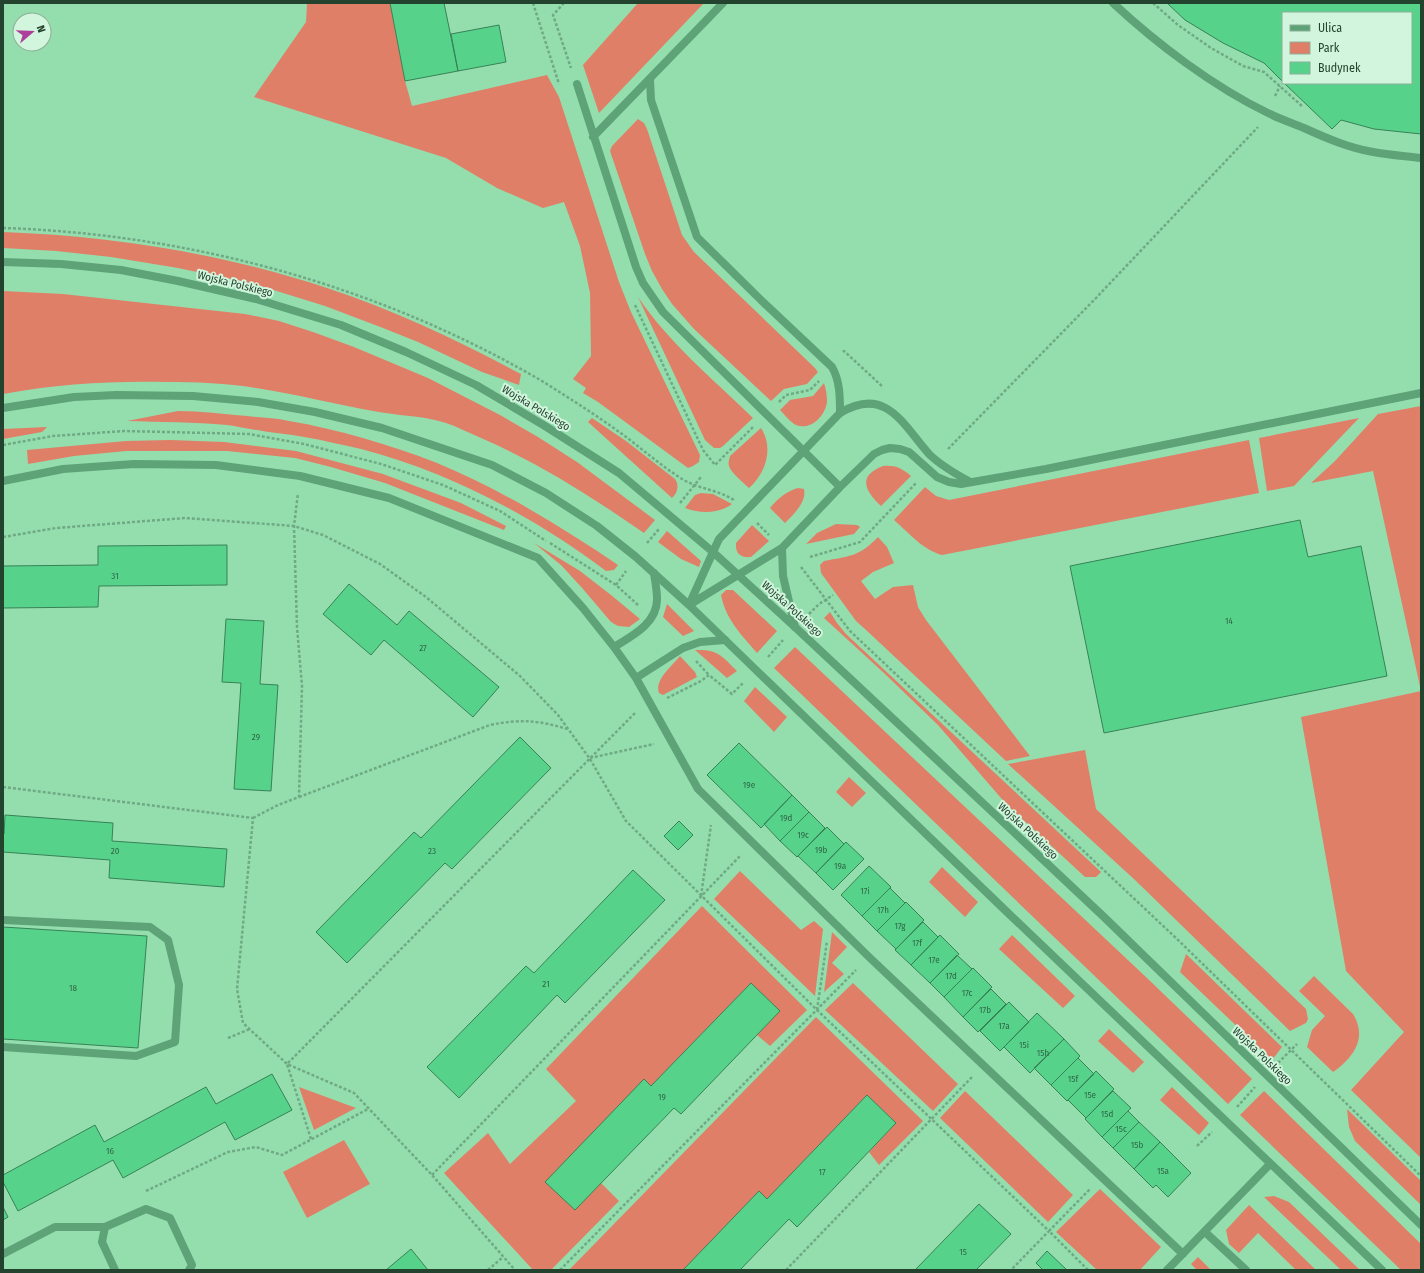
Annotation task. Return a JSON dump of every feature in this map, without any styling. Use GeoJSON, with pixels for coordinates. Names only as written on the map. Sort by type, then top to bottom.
{"type":"FeatureCollection","features":[{"type":"Feature","properties":{"kind":"street"},"geometry":{"type":"LineString","coordinates":[[593,137],[650,80],[723,3]]}},
{"type":"Feature","properties":{"kind":"street"},"geometry":{"type":"LineString","coordinates":[[1113,3],[1175,54],[1200,72],[1268,113],[1339,142],[1372,152],[1421,158]]}},
{"type":"Feature","properties":{"kind":"street"},"geometry":{"type":"LineString","coordinates":[[650,80],[651,100],[697,237],[832,367],[838,383],[840,413]]}},
{"type":"Feature","properties":{"kind":"street"},"geometry":{"type":"LineString","coordinates":[[577,84],[636,267],[650,294],[663,312],[840,487]]}},
{"type":"Feature","properties":{"kind":"street","name":"Wojska Polskiego"},"geometry":{"type":"LineString","coordinates":[[3,262],[61,264],[121,270],[178,281],[256,299],[341,326],[406,352],[476,385],[546,426],[619,473],[713,552],[795,627],[1092,906],[1421,1225]]}},
{"type":"Feature","properties":{"kind":"street"},"geometry":{"type":"LineString","coordinates":[[689,605],[782,548],[840,487],[874,454],[882,450],[890,448],[909,452],[937,477],[949,482],[962,484],[970,482],[983,482],[1421,393]]}},
{"type":"Feature","properties":{"kind":"street"},"geometry":{"type":"LineString","coordinates":[[3,408],[74,397],[116,395],[193,396],[258,402],[315,412],[382,428],[492,465],[546,493],[597,526],[636,556],[689,605],[1382,1270]]}},
{"type":"Feature","properties":{"kind":"street"},"geometry":{"type":"LineString","coordinates":[[689,605],[719,539],[840,413],[847,409],[867,404],[878,405],[890,410],[899,417],[937,461],[970,482]]}},
{"type":"Feature","properties":{"kind":"street"},"geometry":{"type":"LineString","coordinates":[[3,481],[63,469],[134,464],[216,464],[300,476],[389,498],[538,558],[583,608],[636,678],[698,789],[983,1066],[1183,1254]]}},
{"type":"Feature","properties":{"kind":"street"},"geometry":{"type":"LineString","coordinates":[[782,548],[783,576],[795,627]]}},
{"type":"Feature","properties":{"kind":"street"},"geometry":{"type":"LineString","coordinates":[[614,647],[638,632],[652,618],[658,599],[654,573]]}},
{"type":"Feature","properties":{"kind":"street"},"geometry":{"type":"LineString","coordinates":[[636,678],[683,648],[700,642],[726,640]]}},
{"type":"Feature","properties":{"kind":"street"},"geometry":{"type":"LineString","coordinates":[[3,920],[150,927],[168,940],[179,984],[175,1042],[136,1056],[3,1047]]}},
{"type":"Feature","properties":{"kind":"street"},"geometry":{"type":"LineString","coordinates":[[1167,1270],[1270,1164]]}},
{"type":"Feature","properties":{"kind":"street"},"geometry":{"type":"LineString","coordinates":[[3,1254],[55,1227],[105,1227],[146,1209],[170,1218],[192,1265],[189,1270]]}},
{"type":"Feature","properties":{"kind":"street"},"geometry":{"type":"LineString","coordinates":[[105,1227],[102,1242],[115,1270]]}},
{"type":"Feature","properties":{"kind":"street"},"geometry":{"type":"LineString","coordinates":[[1205,1232],[1246,1270]]}},
{"type":"Feature","properties":{"kind":"street"},"geometry":{"type":"LineString","coordinates":[[1174,1263],[1180,1270]]}},
{"type":"Feature","properties":{"kind":"path"},"geometry":{"type":"LineString","coordinates":[[564,3],[553,14],[577,84]]}},
{"type":"Feature","properties":{"kind":"path"},"geometry":{"type":"LineString","coordinates":[[937,461],[1129,263],[1260,125],[1268,113],[1280,86],[1264,72],[1244,66],[1211,48],[1178,25],[1153,3]]}},
{"type":"Feature","properties":{"kind":"path"},"geometry":{"type":"LineString","coordinates":[[810,557],[860,542],[929,469]]}},
{"type":"Feature","properties":{"kind":"path"},"geometry":{"type":"LineString","coordinates":[[299,797],[302,686],[297,627],[294,526],[300,476]]}},
{"type":"Feature","properties":{"kind":"path"},"geometry":{"type":"LineString","coordinates":[[3,538],[56,528],[185,518],[294,526],[323,534],[380,564],[426,597],[520,676],[558,715],[590,759],[626,821],[817,1010],[1088,1270]]}},
{"type":"Feature","properties":{"kind":"path"},"geometry":{"type":"LineString","coordinates":[[287,1064],[648,700]]}},
{"type":"Feature","properties":{"kind":"path"},"geometry":{"type":"LineString","coordinates":[[3,787],[253,818],[278,805],[490,725],[510,721],[529,721],[547,722],[567,729]]}},
{"type":"Feature","properties":{"kind":"path"},"geometry":{"type":"LineString","coordinates":[[590,759],[671,741]]}},
{"type":"Feature","properties":{"kind":"path"},"geometry":{"type":"LineString","coordinates":[[701,896],[713,804]]}},
{"type":"Feature","properties":{"kind":"path"},"geometry":{"type":"LineString","coordinates":[[253,818],[237,989],[243,1023],[287,1064],[354,1093],[432,1175],[515,1270]]}},
{"type":"Feature","properties":{"kind":"path"},"geometry":{"type":"LineString","coordinates":[[432,1175],[752,843]]}},
{"type":"Feature","properties":{"kind":"path"},"geometry":{"type":"LineString","coordinates":[[817,1010],[831,919]]}},
{"type":"Feature","properties":{"kind":"path"},"geometry":{"type":"LineString","coordinates":[[560,1270],[870,957]]}},
{"type":"Feature","properties":{"kind":"path"},"geometry":{"type":"LineString","coordinates":[[228,1038],[250,1029]]}},
{"type":"Feature","properties":{"kind":"path"},"geometry":{"type":"LineString","coordinates":[[1197,1146],[1297,1044]]}},
{"type":"Feature","properties":{"kind":"path"},"geometry":{"type":"LineString","coordinates":[[287,1064],[311,1140]]}},
{"type":"Feature","properties":{"kind":"path"},"geometry":{"type":"LineString","coordinates":[[786,1270],[983,1066]]}},
{"type":"Feature","properties":{"kind":"path"},"geometry":{"type":"LineString","coordinates":[[141,1192],[228,1152],[256,1148],[282,1155],[368,1109]]}},
{"type":"Feature","properties":{"kind":"path"},"geometry":{"type":"LineString","coordinates":[[1014,1269],[1102,1177]]}},
{"type":"Feature","properties":{"kind":"path"},"geometry":{"type":"LineString","coordinates":[[488,1270],[503,1257]]}},
{"type":"Feature","properties":{"kind":"green space"},"geometry":{"type":"Polygon","coordinates":[[[307,3],[390,3],[405,81],[412,106],[547,75],[559,97],[619,282],[631,312],[700,455],[699,462],[688,468],[598,402],[583,393],[586,388],[573,379],[591,356],[590,293],[580,246],[564,202],[543,208],[497,188],[446,158],[254,97],[306,22],[307,3]]]}},
{"type":"Feature","properties":{"kind":"green space"},"geometry":{"type":"Polygon","coordinates":[[[638,3],[704,3],[599,113],[583,65],[638,3]]]}},
{"type":"Feature","properties":{"kind":"green space"},"geometry":{"type":"Polygon","coordinates":[[[638,119],[644,123],[647,129],[682,235],[694,252],[815,368],[818,372],[807,384],[784,389],[771,401],[694,329],[672,304],[662,289],[645,254],[610,151],[612,146],[638,119]]]}},
{"type":"Feature","properties":{"kind":"green space"},"geometry":{"type":"Polygon","coordinates":[[[3,232],[86,238],[169,249],[250,266],[290,277],[330,289],[379,307],[451,338],[521,374],[519,385],[482,372],[418,342],[383,328],[325,306],[254,284],[178,268],[111,257],[56,251],[3,248],[3,232]]]}},
{"type":"Feature","properties":{"kind":"green space"},"geometry":{"type":"Polygon","coordinates":[[[3,291],[63,294],[245,314],[279,321],[313,332],[354,347],[428,378],[500,415],[577,462],[655,520],[644,533],[605,506],[524,458],[455,426],[428,418],[382,413],[271,390],[211,383],[104,383],[44,388],[3,394],[3,291]]]}},
{"type":"Feature","properties":{"kind":"green space"},"geometry":{"type":"Polygon","coordinates":[[[638,297],[663,330],[677,345],[753,418],[720,448],[714,448],[705,440],[638,297]]]}},
{"type":"Feature","properties":{"kind":"green space"},"geometry":{"type":"Polygon","coordinates":[[[824,383],[827,397],[826,407],[820,417],[812,424],[807,426],[796,425],[780,410],[790,400],[813,396],[824,383]]]}},
{"type":"Feature","properties":{"kind":"green space"},"geometry":{"type":"Polygon","coordinates":[[[1421,406],[1421,691],[1373,471],[1311,483],[1335,461],[1378,414],[1421,406]]]}},
{"type":"Feature","properties":{"kind":"green space"},"geometry":{"type":"Polygon","coordinates":[[[178,411],[284,420],[307,424],[364,438],[401,450],[461,473],[507,497],[553,523],[618,565],[614,570],[606,571],[579,551],[520,514],[458,483],[393,458],[361,449],[318,440],[231,425],[127,421],[178,411]]]}},
{"type":"Feature","properties":{"kind":"green space"},"geometry":{"type":"Polygon","coordinates":[[[592,418],[626,441],[675,479],[677,482],[677,489],[672,498],[588,422],[592,418]]]}},
{"type":"Feature","properties":{"kind":"green space"},"geometry":{"type":"Polygon","coordinates":[[[1359,418],[1294,486],[1267,491],[1259,438],[1359,418]]]}},
{"type":"Feature","properties":{"kind":"green space"},"geometry":{"type":"Polygon","coordinates":[[[47,427],[42,432],[3,439],[3,429],[47,427]]]}},
{"type":"Feature","properties":{"kind":"green space"},"geometry":{"type":"Polygon","coordinates":[[[761,428],[767,444],[766,460],[760,475],[749,488],[732,472],[729,466],[729,460],[730,456],[761,428]]]}},
{"type":"Feature","properties":{"kind":"green space"},"geometry":{"type":"Polygon","coordinates":[[[170,440],[224,442],[296,451],[383,474],[461,503],[506,526],[504,530],[385,483],[295,458],[227,451],[126,451],[74,456],[28,464],[27,450],[126,441],[170,440]]]}},
{"type":"Feature","properties":{"kind":"green space"},"geometry":{"type":"Polygon","coordinates":[[[1249,440],[1259,493],[942,555],[935,553],[922,545],[894,520],[925,487],[936,496],[949,500],[1249,440]]]}},
{"type":"Feature","properties":{"kind":"green space"},"geometry":{"type":"Polygon","coordinates":[[[883,466],[898,468],[911,476],[881,506],[871,495],[866,484],[869,474],[883,466]]]}},
{"type":"Feature","properties":{"kind":"green space"},"geometry":{"type":"Polygon","coordinates":[[[798,488],[804,489],[803,499],[799,508],[785,523],[770,508],[782,496],[798,488]]]}},
{"type":"Feature","properties":{"kind":"green space"},"geometry":{"type":"Polygon","coordinates":[[[701,493],[713,494],[732,504],[721,510],[709,512],[685,508],[695,495],[701,493]]]}},
{"type":"Feature","properties":{"kind":"green space"},"geometry":{"type":"Polygon","coordinates":[[[836,524],[857,525],[860,527],[854,534],[806,544],[817,533],[836,524]]]}},
{"type":"Feature","properties":{"kind":"green space"},"geometry":{"type":"Polygon","coordinates":[[[752,525],[769,541],[751,557],[744,557],[738,553],[736,543],[752,525]]]}},
{"type":"Feature","properties":{"kind":"green space"},"geometry":{"type":"Polygon","coordinates":[[[667,531],[701,561],[699,567],[681,559],[658,542],[667,531]]]}},
{"type":"Feature","properties":{"kind":"green space"},"geometry":{"type":"Polygon","coordinates":[[[878,537],[887,547],[894,563],[873,572],[861,581],[875,599],[893,587],[913,585],[918,607],[926,620],[1030,756],[1006,761],[856,621],[821,573],[820,565],[824,561],[853,555],[871,544],[878,537]]]}},
{"type":"Feature","properties":{"kind":"green space"},"geometry":{"type":"Polygon","coordinates":[[[534,543],[580,571],[640,619],[629,627],[618,626],[611,622],[561,565],[534,543]]]}},
{"type":"Feature","properties":{"kind":"green space"},"geometry":{"type":"Polygon","coordinates":[[[726,590],[733,590],[777,631],[757,653],[740,633],[726,612],[721,595],[726,590]]]}},
{"type":"Feature","properties":{"kind":"green space"},"geometry":{"type":"Polygon","coordinates":[[[667,604],[694,631],[683,636],[663,617],[667,604]]]}},
{"type":"Feature","properties":{"kind":"green space"},"geometry":{"type":"Polygon","coordinates":[[[830,612],[846,634],[1101,872],[1096,877],[1085,877],[1007,805],[938,725],[824,618],[830,612]]]}},
{"type":"Feature","properties":{"kind":"green space"},"geometry":{"type":"Polygon","coordinates":[[[795,647],[1147,978],[1252,1079],[1228,1104],[774,668],[795,647]]]}},
{"type":"Feature","properties":{"kind":"green space"},"geometry":{"type":"Polygon","coordinates":[[[695,650],[709,651],[719,654],[737,671],[727,678],[695,650]]]}},
{"type":"Feature","properties":{"kind":"green space"},"geometry":{"type":"Polygon","coordinates":[[[680,656],[695,672],[697,677],[663,695],[659,693],[659,683],[669,668],[680,656]]]}},
{"type":"Feature","properties":{"kind":"green space"},"geometry":{"type":"Polygon","coordinates":[[[755,687],[787,717],[774,732],[744,701],[755,687]]]}},
{"type":"Feature","properties":{"kind":"green space"},"geometry":{"type":"Polygon","coordinates":[[[1421,691],[1421,1158],[1351,1090],[1404,1032],[1346,971],[1301,717],[1421,691]]]}},
{"type":"Feature","properties":{"kind":"green space"},"geometry":{"type":"Polygon","coordinates":[[[1085,750],[1096,809],[1306,1009],[1308,1019],[1306,1023],[1290,1031],[1135,880],[1008,764],[1085,750]]]}},
{"type":"Feature","properties":{"kind":"green space"},"geometry":{"type":"Polygon","coordinates":[[[849,777],[866,793],[852,807],[836,792],[849,777]]]}},
{"type":"Feature","properties":{"kind":"green space"},"geometry":{"type":"Polygon","coordinates":[[[942,867],[978,902],[965,917],[929,882],[942,867]]]}},
{"type":"Feature","properties":{"kind":"green space"},"geometry":{"type":"Polygon","coordinates":[[[740,871],[801,930],[814,921],[823,929],[815,996],[714,899],[740,871]]]}},
{"type":"Feature","properties":{"kind":"green space"},"geometry":{"type":"Polygon","coordinates":[[[702,906],[807,1010],[770,1046],[757,1035],[780,1011],[751,983],[651,1086],[644,1080],[601,1183],[619,1201],[551,1270],[533,1270],[444,1173],[488,1133],[510,1164],[576,1101],[546,1069],[702,906]]]}},
{"type":"Feature","properties":{"kind":"green space"},"geometry":{"type":"Polygon","coordinates":[[[832,932],[847,947],[832,963],[844,974],[824,992],[832,932]]]}},
{"type":"Feature","properties":{"kind":"green space"},"geometry":{"type":"Polygon","coordinates":[[[1012,935],[1075,996],[1063,1008],[999,949],[1012,935]]]}},
{"type":"Feature","properties":{"kind":"green space"},"geometry":{"type":"Polygon","coordinates":[[[1186,954],[1282,1047],[1272,1060],[1180,972],[1186,954]]]}},
{"type":"Feature","properties":{"kind":"green space"},"geometry":{"type":"Polygon","coordinates":[[[1314,976],[1353,1014],[1359,1031],[1359,1039],[1352,1054],[1333,1072],[1307,1047],[1312,1030],[1325,1016],[1299,991],[1314,976]]]}},
{"type":"Feature","properties":{"kind":"green space"},"geometry":{"type":"Polygon","coordinates":[[[853,983],[958,1084],[933,1111],[825,1010],[853,983]]]}},
{"type":"Feature","properties":{"kind":"green space"},"geometry":{"type":"Polygon","coordinates":[[[816,1017],[923,1121],[879,1165],[869,1152],[896,1123],[867,1095],[767,1199],[759,1191],[683,1270],[569,1270],[816,1017]]]}},
{"type":"Feature","properties":{"kind":"green space"},"geometry":{"type":"Polygon","coordinates":[[[1109,1029],[1144,1062],[1133,1073],[1098,1041],[1109,1029]]]}},
{"type":"Feature","properties":{"kind":"green space"},"geometry":{"type":"Polygon","coordinates":[[[299,1087],[356,1108],[314,1130],[299,1087]]]}},
{"type":"Feature","properties":{"kind":"green space"},"geometry":{"type":"Polygon","coordinates":[[[1172,1087],[1209,1123],[1199,1135],[1160,1100],[1172,1087]]]}},
{"type":"Feature","properties":{"kind":"green space"},"geometry":{"type":"Polygon","coordinates":[[[965,1091],[1073,1195],[1048,1222],[940,1118],[965,1091]]]}},
{"type":"Feature","properties":{"kind":"green space"},"geometry":{"type":"Polygon","coordinates":[[[1264,1091],[1421,1244],[1421,1270],[1401,1270],[1240,1115],[1264,1091]]]}},
{"type":"Feature","properties":{"kind":"green space"},"geometry":{"type":"Polygon","coordinates":[[[1347,1109],[1421,1181],[1421,1205],[1355,1141],[1349,1127],[1347,1109]]]}},
{"type":"Feature","properties":{"kind":"green space"},"geometry":{"type":"Polygon","coordinates":[[[344,1140],[370,1184],[307,1218],[283,1172],[344,1140]]]}},
{"type":"Feature","properties":{"kind":"green space"},"geometry":{"type":"Polygon","coordinates":[[[1100,1189],[1161,1247],[1140,1270],[1097,1270],[1056,1232],[1100,1189]]]}},
{"type":"Feature","properties":{"kind":"green space"},"geometry":{"type":"Polygon","coordinates":[[[1274,1196],[1289,1202],[1360,1270],[1341,1270],[1264,1197],[1274,1196]]]}},
{"type":"Feature","properties":{"kind":"green space"},"geometry":{"type":"Polygon","coordinates":[[[1249,1205],[1316,1270],[1296,1270],[1258,1233],[1239,1253],[1229,1244],[1226,1230],[1249,1205]]]}},
{"type":"Feature","properties":{"kind":"green space"},"geometry":{"type":"Polygon","coordinates":[[[1198,1257],[1211,1270],[1197,1270],[1191,1264],[1198,1257]]]}},
{"type":"Feature","properties":{"kind":"building"},"geometry":{"type":"Polygon","coordinates":[[[390,3],[444,3],[458,71],[405,81],[390,3]]]}},
{"type":"Feature","properties":{"kind":"building"},"geometry":{"type":"Polygon","coordinates":[[[1167,3],[1421,3],[1421,134],[1374,129],[1341,120],[1332,129],[1285,84],[1412,84],[1412,12],[1282,12],[1282,81],[1264,63],[1223,43],[1185,20],[1167,3]]]}},
{"type":"Feature","properties":{"kind":"building"},"geometry":{"type":"Polygon","coordinates":[[[499,25],[506,62],[458,71],[451,34],[499,25]]]}},
{"type":"Feature","properties":{"kind":"building"},"geometry":{"type":"Polygon","coordinates":[[[1300,520],[1308,557],[1361,546],[1387,676],[1104,733],[1070,566],[1300,520]]]}},
{"type":"Feature","properties":{"kind":"building"},"geometry":{"type":"Polygon","coordinates":[[[227,545],[227,585],[99,586],[98,607],[3,608],[3,566],[98,565],[98,546],[227,545]]]}},
{"type":"Feature","properties":{"kind":"building"},"geometry":{"type":"Polygon","coordinates":[[[349,584],[397,625],[409,611],[499,687],[473,717],[384,640],[371,655],[323,614],[349,584]]]}},
{"type":"Feature","properties":{"kind":"building"},"geometry":{"type":"Polygon","coordinates":[[[226,619],[264,621],[260,684],[278,685],[271,791],[234,789],[241,683],[222,682],[226,619]]]}},
{"type":"Feature","properties":{"kind":"building"},"geometry":{"type":"Polygon","coordinates":[[[520,737],[551,768],[452,869],[445,863],[347,963],[316,932],[414,832],[421,838],[520,737]]]}},
{"type":"Feature","properties":{"kind":"building"},"geometry":{"type":"Polygon","coordinates":[[[739,743],[792,795],[761,828],[707,775],[739,743]]]}},
{"type":"Feature","properties":{"kind":"building"},"geometry":{"type":"Polygon","coordinates":[[[792,795],[809,812],[780,841],[764,824],[792,795]]]}},
{"type":"Feature","properties":{"kind":"building"},"geometry":{"type":"Polygon","coordinates":[[[809,812],[825,828],[797,857],[780,841],[809,812]]]}},
{"type":"Feature","properties":{"kind":"building"},"geometry":{"type":"Polygon","coordinates":[[[5,815],[113,823],[112,841],[227,849],[224,887],[109,878],[110,860],[3,852],[5,815]]]}},
{"type":"Feature","properties":{"kind":"building"},"geometry":{"type":"Polygon","coordinates":[[[679,821],[693,835],[678,850],[664,836],[679,821]]]}},
{"type":"Feature","properties":{"kind":"building"},"geometry":{"type":"Polygon","coordinates":[[[827,827],[844,844],[816,873],[798,856],[827,827]]]}},
{"type":"Feature","properties":{"kind":"building"},"geometry":{"type":"Polygon","coordinates":[[[846,842],[864,859],[833,890],[816,873],[846,842]]]}},
{"type":"Feature","properties":{"kind":"building"},"geometry":{"type":"Polygon","coordinates":[[[869,866],[891,887],[862,916],[841,895],[869,866]]]}},
{"type":"Feature","properties":{"kind":"building"},"geometry":{"type":"Polygon","coordinates":[[[633,870],[665,900],[565,1003],[557,995],[459,1098],[427,1067],[526,966],[534,973],[633,870]]]}},
{"type":"Feature","properties":{"kind":"building"},"geometry":{"type":"Polygon","coordinates":[[[890,888],[905,903],[877,931],[862,916],[890,888]]]}},
{"type":"Feature","properties":{"kind":"building"},"geometry":{"type":"Polygon","coordinates":[[[906,902],[924,920],[896,949],[877,931],[906,902]]]}},
{"type":"Feature","properties":{"kind":"building"},"geometry":{"type":"Polygon","coordinates":[[[923,922],[938,937],[911,965],[895,950],[923,922]]]}},
{"type":"Feature","properties":{"kind":"building"},"geometry":{"type":"Polygon","coordinates":[[[3,927],[147,936],[138,1048],[3,1039],[3,927]]]}},
{"type":"Feature","properties":{"kind":"building"},"geometry":{"type":"Polygon","coordinates":[[[940,935],[959,954],[930,983],[911,965],[940,935]]]}},
{"type":"Feature","properties":{"kind":"building"},"geometry":{"type":"Polygon","coordinates":[[[957,955],[972,969],[944,997],[930,983],[957,955]]]}},
{"type":"Feature","properties":{"kind":"building"},"geometry":{"type":"Polygon","coordinates":[[[973,968],[992,987],[963,1017],[944,997],[973,968]]]}},
{"type":"Feature","properties":{"kind":"building"},"geometry":{"type":"Polygon","coordinates":[[[751,983],[780,1011],[681,1114],[674,1108],[575,1210],[545,1182],[644,1079],[651,1086],[751,983]]]}},
{"type":"Feature","properties":{"kind":"building"},"geometry":{"type":"Polygon","coordinates":[[[991,989],[1006,1004],[978,1032],[963,1017],[991,989]]]}},
{"type":"Feature","properties":{"kind":"building"},"geometry":{"type":"Polygon","coordinates":[[[1009,1002],[1029,1022],[1000,1051],[980,1031],[1009,1002]]]}},
{"type":"Feature","properties":{"kind":"building"},"geometry":{"type":"Polygon","coordinates":[[[1037,1013],[1064,1039],[1030,1073],[1004,1047],[1037,1013]]]}},
{"type":"Feature","properties":{"kind":"building"},"geometry":{"type":"Polygon","coordinates":[[[1064,1039],[1080,1056],[1051,1085],[1034,1068],[1064,1039]]]}},
{"type":"Feature","properties":{"kind":"building"},"geometry":{"type":"Polygon","coordinates":[[[1078,1058],[1094,1074],[1067,1101],[1051,1085],[1078,1058]]]}},
{"type":"Feature","properties":{"kind":"building"},"geometry":{"type":"Polygon","coordinates":[[[1096,1071],[1114,1089],[1086,1118],[1068,1100],[1096,1071]]]}},
{"type":"Feature","properties":{"kind":"building"},"geometry":{"type":"Polygon","coordinates":[[[272,1074],[292,1110],[235,1140],[225,1122],[123,1178],[113,1160],[18,1211],[3,1182],[3,1175],[95,1125],[104,1142],[206,1087],[216,1104],[272,1074]]]}},
{"type":"Feature","properties":{"kind":"building"},"geometry":{"type":"Polygon","coordinates":[[[1113,1091],[1131,1108],[1102,1137],[1085,1119],[1113,1091]]]}},
{"type":"Feature","properties":{"kind":"building"},"geometry":{"type":"Polygon","coordinates":[[[867,1095],[896,1123],[797,1227],[789,1219],[740,1270],[683,1270],[759,1191],[767,1199],[867,1095]]]}},
{"type":"Feature","properties":{"kind":"building"},"geometry":{"type":"Polygon","coordinates":[[[1128,1111],[1139,1122],[1113,1148],[1102,1137],[1128,1111]]]}},
{"type":"Feature","properties":{"kind":"building"},"geometry":{"type":"Polygon","coordinates":[[[1139,1122],[1160,1142],[1134,1169],[1113,1148],[1139,1122]]]}},
{"type":"Feature","properties":{"kind":"building"},"geometry":{"type":"Polygon","coordinates":[[[1160,1142],[1191,1173],[1168,1197],[1156,1185],[1153,1188],[1134,1169],[1160,1142]]]}},
{"type":"Feature","properties":{"kind":"building"},"geometry":{"type":"Polygon","coordinates":[[[979,1204],[1011,1234],[976,1270],[915,1270],[979,1204]]]}},
{"type":"Feature","properties":{"kind":"building"},"geometry":{"type":"Polygon","coordinates":[[[3,1207],[8,1217],[3,1220],[3,1207]]]}},
{"type":"Feature","properties":{"kind":"building"},"geometry":{"type":"Polygon","coordinates":[[[411,1249],[428,1270],[386,1270],[411,1249]]]}},
{"type":"Feature","properties":{"kind":"building"},"geometry":{"type":"Polygon","coordinates":[[[1047,1251],[1067,1270],[1043,1270],[1036,1263],[1047,1251]]]}}]}
